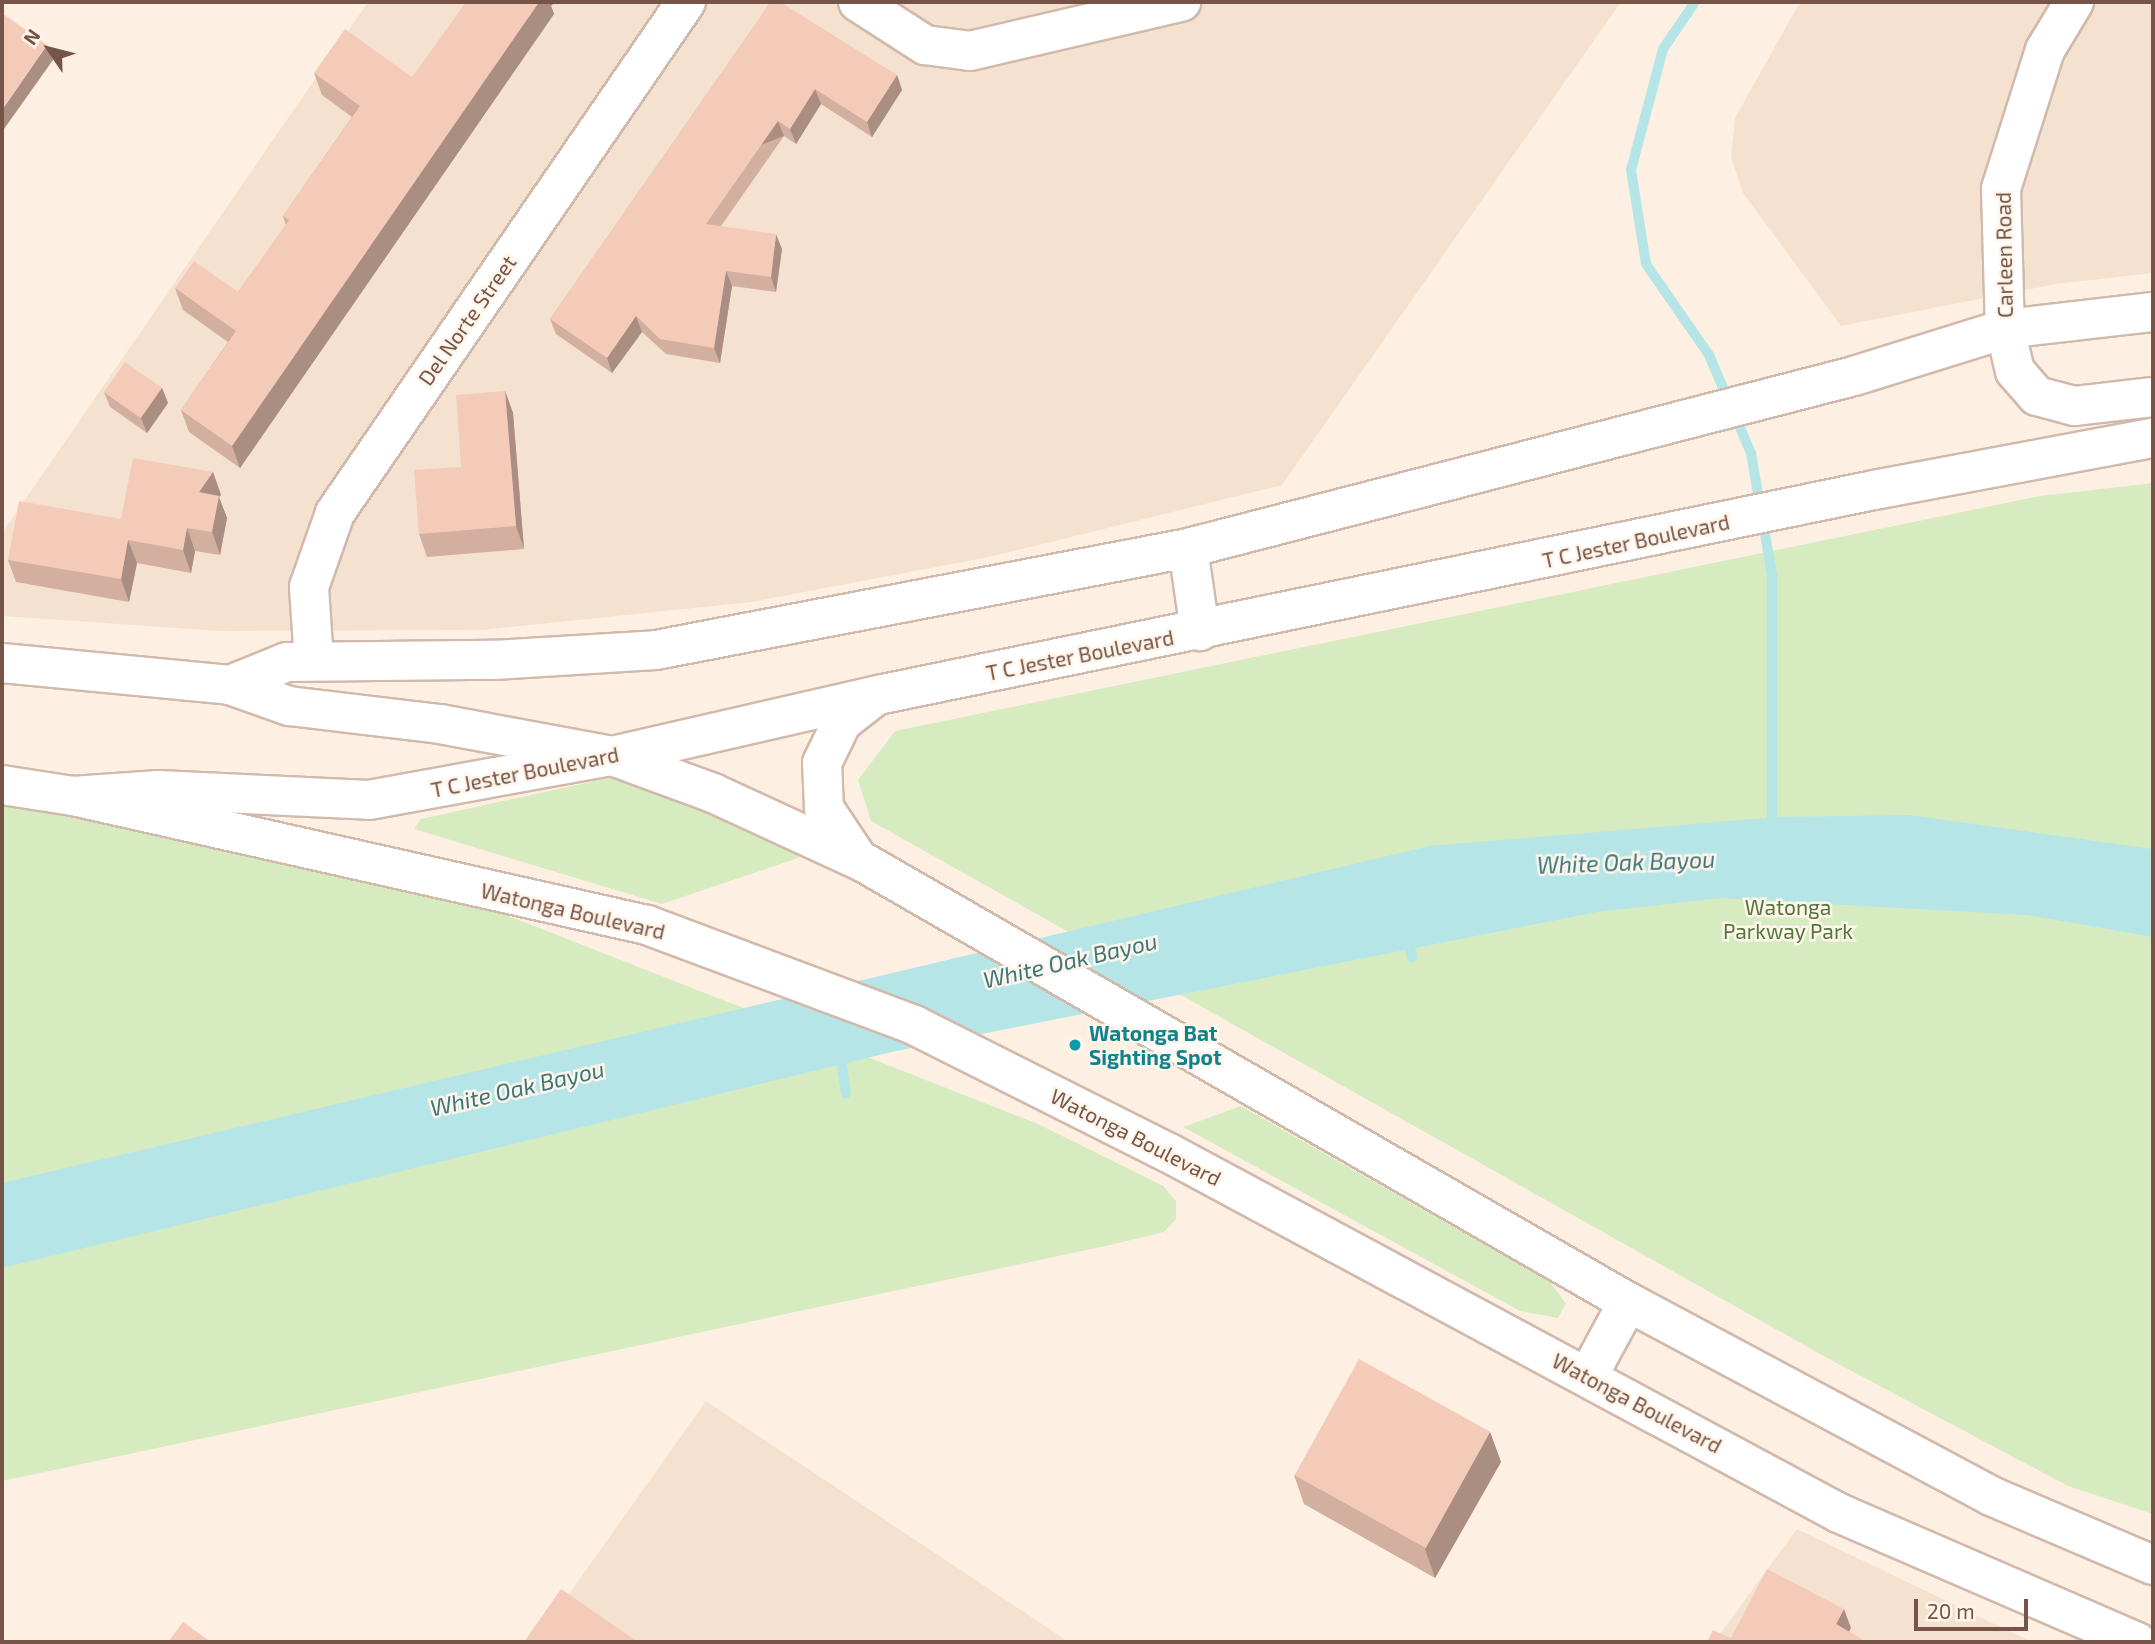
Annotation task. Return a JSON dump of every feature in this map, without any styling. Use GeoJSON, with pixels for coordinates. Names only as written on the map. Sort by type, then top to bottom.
{"type":"FeatureCollection","features":[{"type":"Feature","properties":{"kind":"main road","name":"Del Norte Street"},"geometry":{"type":"LineString","coordinates":[[314,661],[309,587],[335,513],[686,2]]}},
{"type":"Feature","properties":{"kind":"main road"},"geometry":{"type":"LineString","coordinates":[[858,2],[925,45],[970,51],[1181,2]]}},
{"type":"Feature","properties":{"kind":"main road","name":"Carleen Road"},"geometry":{"type":"LineString","coordinates":[[2074,2],[2045,50],[2001,190],[2005,329],[2015,371],[2037,396],[2075,406],[2153,397]]}},
{"type":"Feature","properties":{"kind":"main road"},"geometry":{"type":"LineString","coordinates":[[230,685],[287,662],[656,650],[1188,548],[1621,433],[1854,376],[2005,329],[2153,312]]}},
{"type":"Feature","properties":{"kind":"main road","name":"T C Jester Boulevard"},"geometry":{"type":"LineString","coordinates":[[2,785],[73,796],[159,790],[369,800],[612,756],[878,695],[1652,538],[1874,490],[2153,438]]}},
{"type":"Feature","properties":{"kind":"main road"},"geometry":{"type":"LineString","coordinates":[[1188,548],[1200,631]]}},
{"type":"Feature","properties":{"kind":"main road"},"geometry":{"type":"LineString","coordinates":[[2,663],[230,685],[289,706],[440,724],[612,756],[713,793],[863,862],[1628,1302],[1991,1496],[2153,1565]]}},
{"type":"Feature","properties":{"kind":"main road"},"geometry":{"type":"LineString","coordinates":[[863,862],[832,830],[820,786],[836,732],[878,695]]}},
{"type":"Feature","properties":{"kind":"main road","name":"Watonga Boulevard"},"geometry":{"type":"LineString","coordinates":[[73,796],[647,925],[914,1025],[1169,1153],[1839,1513],[2137,1642]]}},
{"type":"Feature","properties":{"kind":"main road"},"geometry":{"type":"LineString","coordinates":[[1588,1376],[1628,1302]]}},
{"type":"Feature","properties":{"kind":"shaded area"},"geometry":{"type":"Polygon","coordinates":[[[368,2],[1621,2],[1282,485],[994,556],[752,602],[482,630],[220,631],[2,616],[2,533],[368,2]]]}},
{"type":"Feature","properties":{"kind":"shaded area"},"geometry":{"type":"Polygon","coordinates":[[[1800,2],[2153,2],[2153,273],[2056,284],[1841,326],[1743,193],[1731,157],[1735,118],[1800,2]]]}},
{"type":"Feature","properties":{"kind":"shaded area"},"geometry":{"type":"Polygon","coordinates":[[[706,1401],[1069,1642],[535,1642],[706,1401]]]}},
{"type":"Feature","properties":{"kind":"shaded area"},"geometry":{"type":"Polygon","coordinates":[[[1797,1529],[2032,1642],[1714,1642],[1797,1529]]]}},
{"type":"Feature","properties":{"kind":"green space","name":"Watonga Parkway Park"},"geometry":{"type":"Polygon","coordinates":[[[2153,483],[2153,1514],[2068,1486],[1829,1359],[871,821],[858,780],[895,731],[2040,496],[2153,483]]]}},
{"type":"Feature","properties":{"kind":"green space"},"geometry":{"type":"Polygon","coordinates":[[[623,775],[801,857],[662,904],[414,829],[421,819],[623,775]]]}},
{"type":"Feature","properties":{"kind":"green space"},"geometry":{"type":"Polygon","coordinates":[[[2,803],[213,830],[501,913],[1038,1124],[1163,1186],[1176,1201],[1176,1219],[1164,1232],[1110,1245],[2,1481],[2,803]]]}},
{"type":"Feature","properties":{"kind":"green space"},"geometry":{"type":"Polygon","coordinates":[[[1241,1106],[1549,1281],[1566,1304],[1558,1318],[1520,1311],[1183,1127],[1241,1106]]]}},
{"type":"Feature","properties":{"kind":"water","name":"White Oak Bayou"},"geometry":{"type":"Polygon","coordinates":[[[1909,815],[2153,849],[2153,937],[2027,915],[1721,898],[1597,912],[896,1051],[2,1268],[2,1183],[1430,846],[1778,817],[1909,815]]]}},
{"type":"Feature","properties":{"kind":"building"},"geometry":{"type":"Polygon","coordinates":[[[466,2],[539,2],[232,446],[181,410],[236,331],[175,288],[194,261],[238,292],[289,220],[283,216],[360,106],[314,73],[345,29],[412,77],[466,2]]]}},
{"type":"Feature","properties":{"kind":"building"},"geometry":{"type":"Polygon","coordinates":[[[771,2],[780,2],[897,75],[867,122],[815,89],[790,129],[778,121],[706,224],[776,234],[771,277],[726,271],[714,348],[660,339],[636,316],[607,358],[550,319],[771,2]]]}},
{"type":"Feature","properties":{"kind":"building"},"geometry":{"type":"Polygon","coordinates":[[[2,13],[47,45],[2,110],[2,13]]]}},
{"type":"Feature","properties":{"kind":"building"},"geometry":{"type":"Polygon","coordinates":[[[125,362],[162,388],[141,418],[104,392],[125,362]]]}},
{"type":"Feature","properties":{"kind":"building"},"geometry":{"type":"Polygon","coordinates":[[[505,391],[516,526],[419,534],[414,470],[461,467],[456,395],[505,391]]]}},
{"type":"Feature","properties":{"kind":"building"},"geometry":{"type":"Polygon","coordinates":[[[133,458],[213,472],[199,492],[219,496],[212,532],[187,528],[183,550],[128,540],[121,579],[8,560],[19,501],[121,519],[133,458]]]}},
{"type":"Feature","properties":{"kind":"building"},"geometry":{"type":"Polygon","coordinates":[[[1359,1359],[1490,1432],[1426,1548],[1295,1475],[1359,1359]]]}},
{"type":"Feature","properties":{"kind":"building"},"geometry":{"type":"Polygon","coordinates":[[[1767,1569],[1844,1609],[1836,1624],[1867,1642],[1707,1642],[1713,1630],[1731,1638],[1767,1569]]]}},
{"type":"Feature","properties":{"kind":"building"},"geometry":{"type":"Polygon","coordinates":[[[561,1589],[638,1642],[524,1642],[561,1589]]]}},
{"type":"Feature","properties":{"kind":"building"},"geometry":{"type":"Polygon","coordinates":[[[183,1622],[211,1642],[168,1642],[183,1622]]]}},
{"type":"Feature","properties":{"kind":"waterway"},"geometry":{"type":"LineString","coordinates":[[1695,2],[1663,49],[1631,170],[1646,264],[1709,355],[1751,453],[1772,575],[1772,828]]}},
{"type":"Feature","properties":{"kind":"waterway"},"geometry":{"type":"LineString","coordinates":[[1408,937],[1412,958]]}},
{"type":"Feature","properties":{"kind":"waterway"},"geometry":{"type":"LineString","coordinates":[[840,1052],[846,1094]]}},
{"type":"Feature","properties":{"kind":"place","name":"Watonga Bat Sighting Spot"},"geometry":{"type":"Point","coordinates":[1075,1045]}}]}
